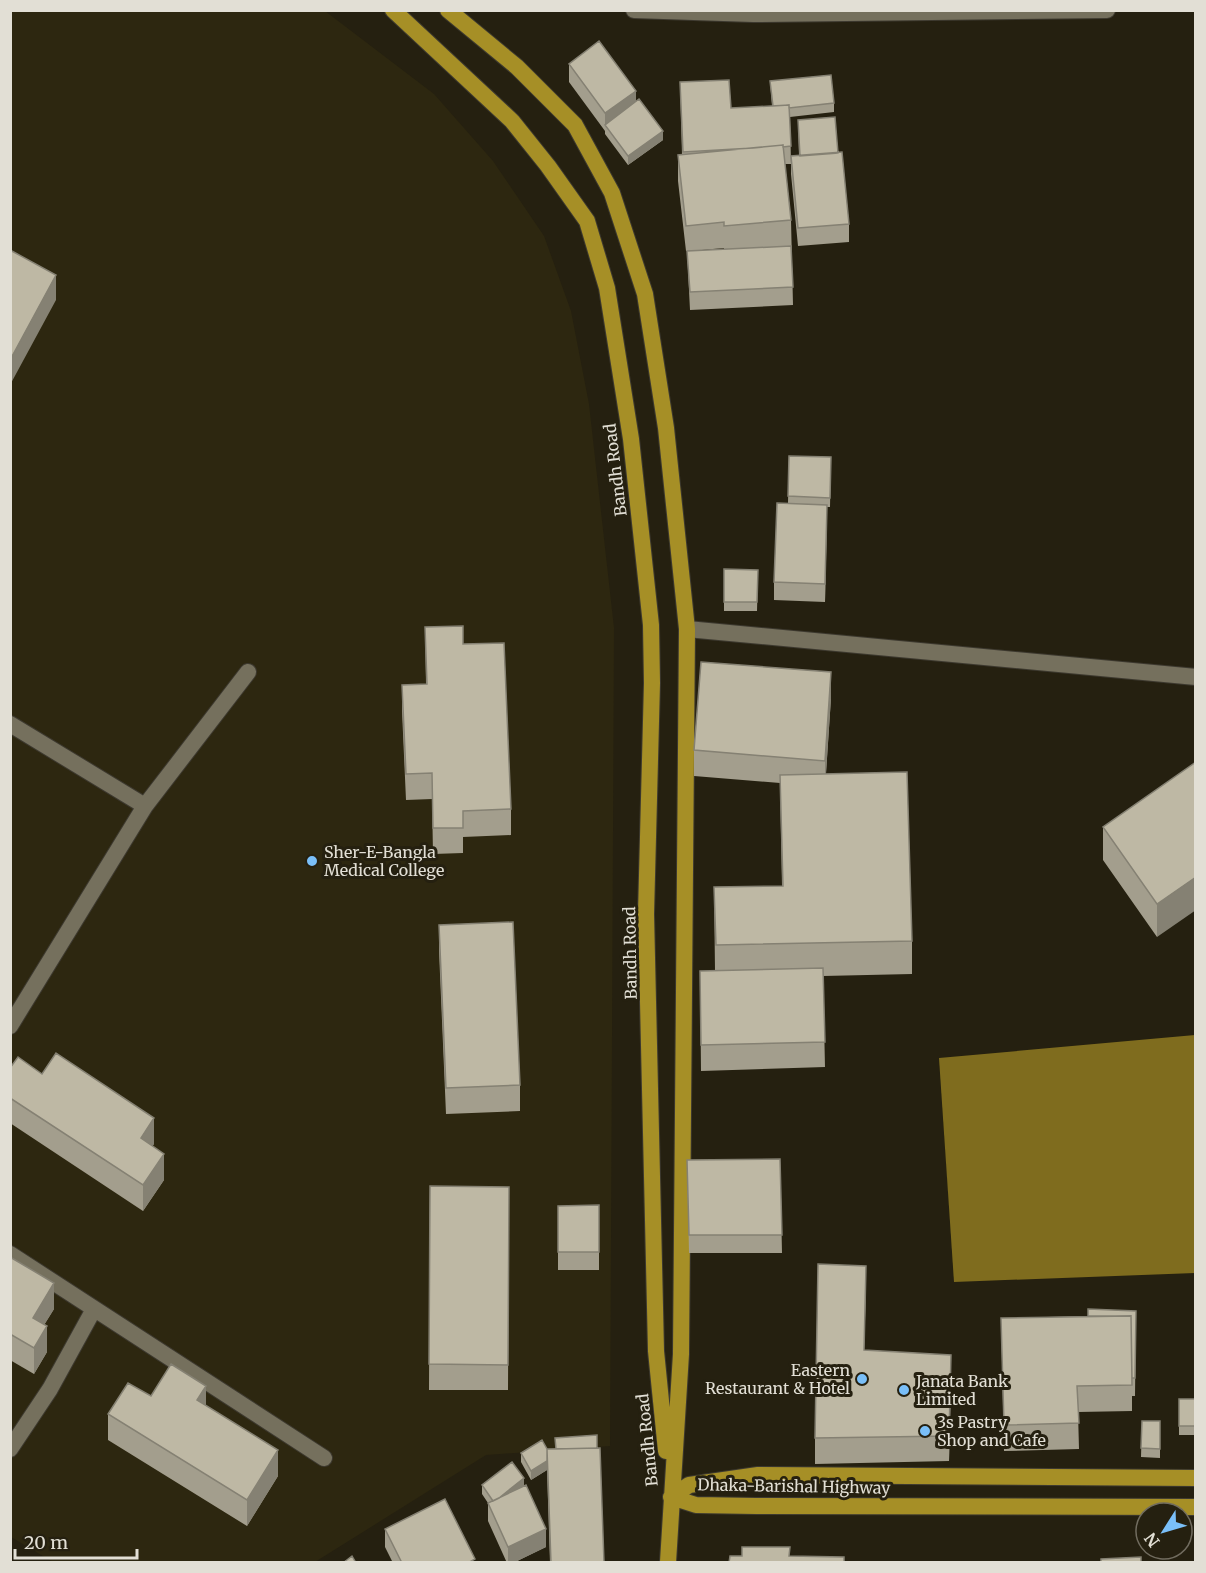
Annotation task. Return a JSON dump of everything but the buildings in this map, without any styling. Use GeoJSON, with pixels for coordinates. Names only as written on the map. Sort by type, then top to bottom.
{"type":"FeatureCollection","features":[{"type":"Feature","properties":{"kind":"highway","name":"Bandh Road"},"geometry":{"type":"LineString","coordinates":[[393,10],[512,121],[548,166],[587,220],[607,288],[630,439],[651,625],[652,683],[646,914],[656,1351],[671,1497]]}},
{"type":"Feature","properties":{"kind":"highway","name":"Bandh Road"},"geometry":{"type":"LineString","coordinates":[[448,10],[517,67],[574,125],[612,193],[645,294],[666,428],[687,629],[681,1354],[671,1497]]}},
{"type":"Feature","properties":{"kind":"highway","name":"Dhaka-Barishal Highway"},"geometry":{"type":"LineString","coordinates":[[671,1497],[689,1485],[758,1474],[1196,1478]]}},
{"type":"Feature","properties":{"kind":"highway","name":"Dhaka-Barishal Highway"},"geometry":{"type":"LineString","coordinates":[[671,1497],[696,1504],[756,1506],[1196,1507]]}},
{"type":"Feature","properties":{"kind":"highway"},"geometry":{"type":"LineString","coordinates":[[668,1563],[671,1497]]}},
{"type":"Feature","properties":{"kind":"street"},"geometry":{"type":"LineString","coordinates":[[634,10],[753,14],[1107,10]]}},
{"type":"Feature","properties":{"kind":"street"},"geometry":{"type":"LineString","coordinates":[[687,629],[1196,677]]}},
{"type":"Feature","properties":{"kind":"street"},"geometry":{"type":"LineString","coordinates":[[10,1026],[145,806],[248,672]]}},
{"type":"Feature","properties":{"kind":"street"},"geometry":{"type":"LineString","coordinates":[[10,724],[145,806]]}},
{"type":"Feature","properties":{"kind":"street"},"geometry":{"type":"LineString","coordinates":[[10,1254],[324,1458]]}},
{"type":"Feature","properties":{"kind":"street"},"geometry":{"type":"LineString","coordinates":[[10,1449],[50,1389],[94,1309]]}},
{"type":"Feature","properties":{"kind":"shaded area","name":"Sher-E-Bangla Medical College"},"geometry":{"type":"Polygon","coordinates":[[[11,11],[325,11],[434,94],[493,161],[544,236],[571,311],[589,404],[614,628],[610,1446],[486,1455],[315,1562],[53,1562],[11,1537],[11,11]]]}},
{"type":"Feature","properties":{"kind":"shaded area"},"geometry":{"type":"Polygon","coordinates":[[[1195,1035],[1195,1273],[954,1282],[939,1058],[1195,1035]]]}},
{"type":"Feature","properties":{"kind":"place","name":"Sher-E-Bangla Medical College"},"geometry":{"type":"Point","coordinates":[312,861]}},
{"type":"Feature","properties":{"kind":"place","name":"Eastern Restaurant & Hotel"},"geometry":{"type":"Point","coordinates":[862,1379]}},
{"type":"Feature","properties":{"kind":"place","name":"Janata Bank Limited"},"geometry":{"type":"Point","coordinates":[904,1390]}},
{"type":"Feature","properties":{"kind":"place","name":"3s Pastry Shop and Cafe"},"geometry":{"type":"Point","coordinates":[925,1431]}}]}
